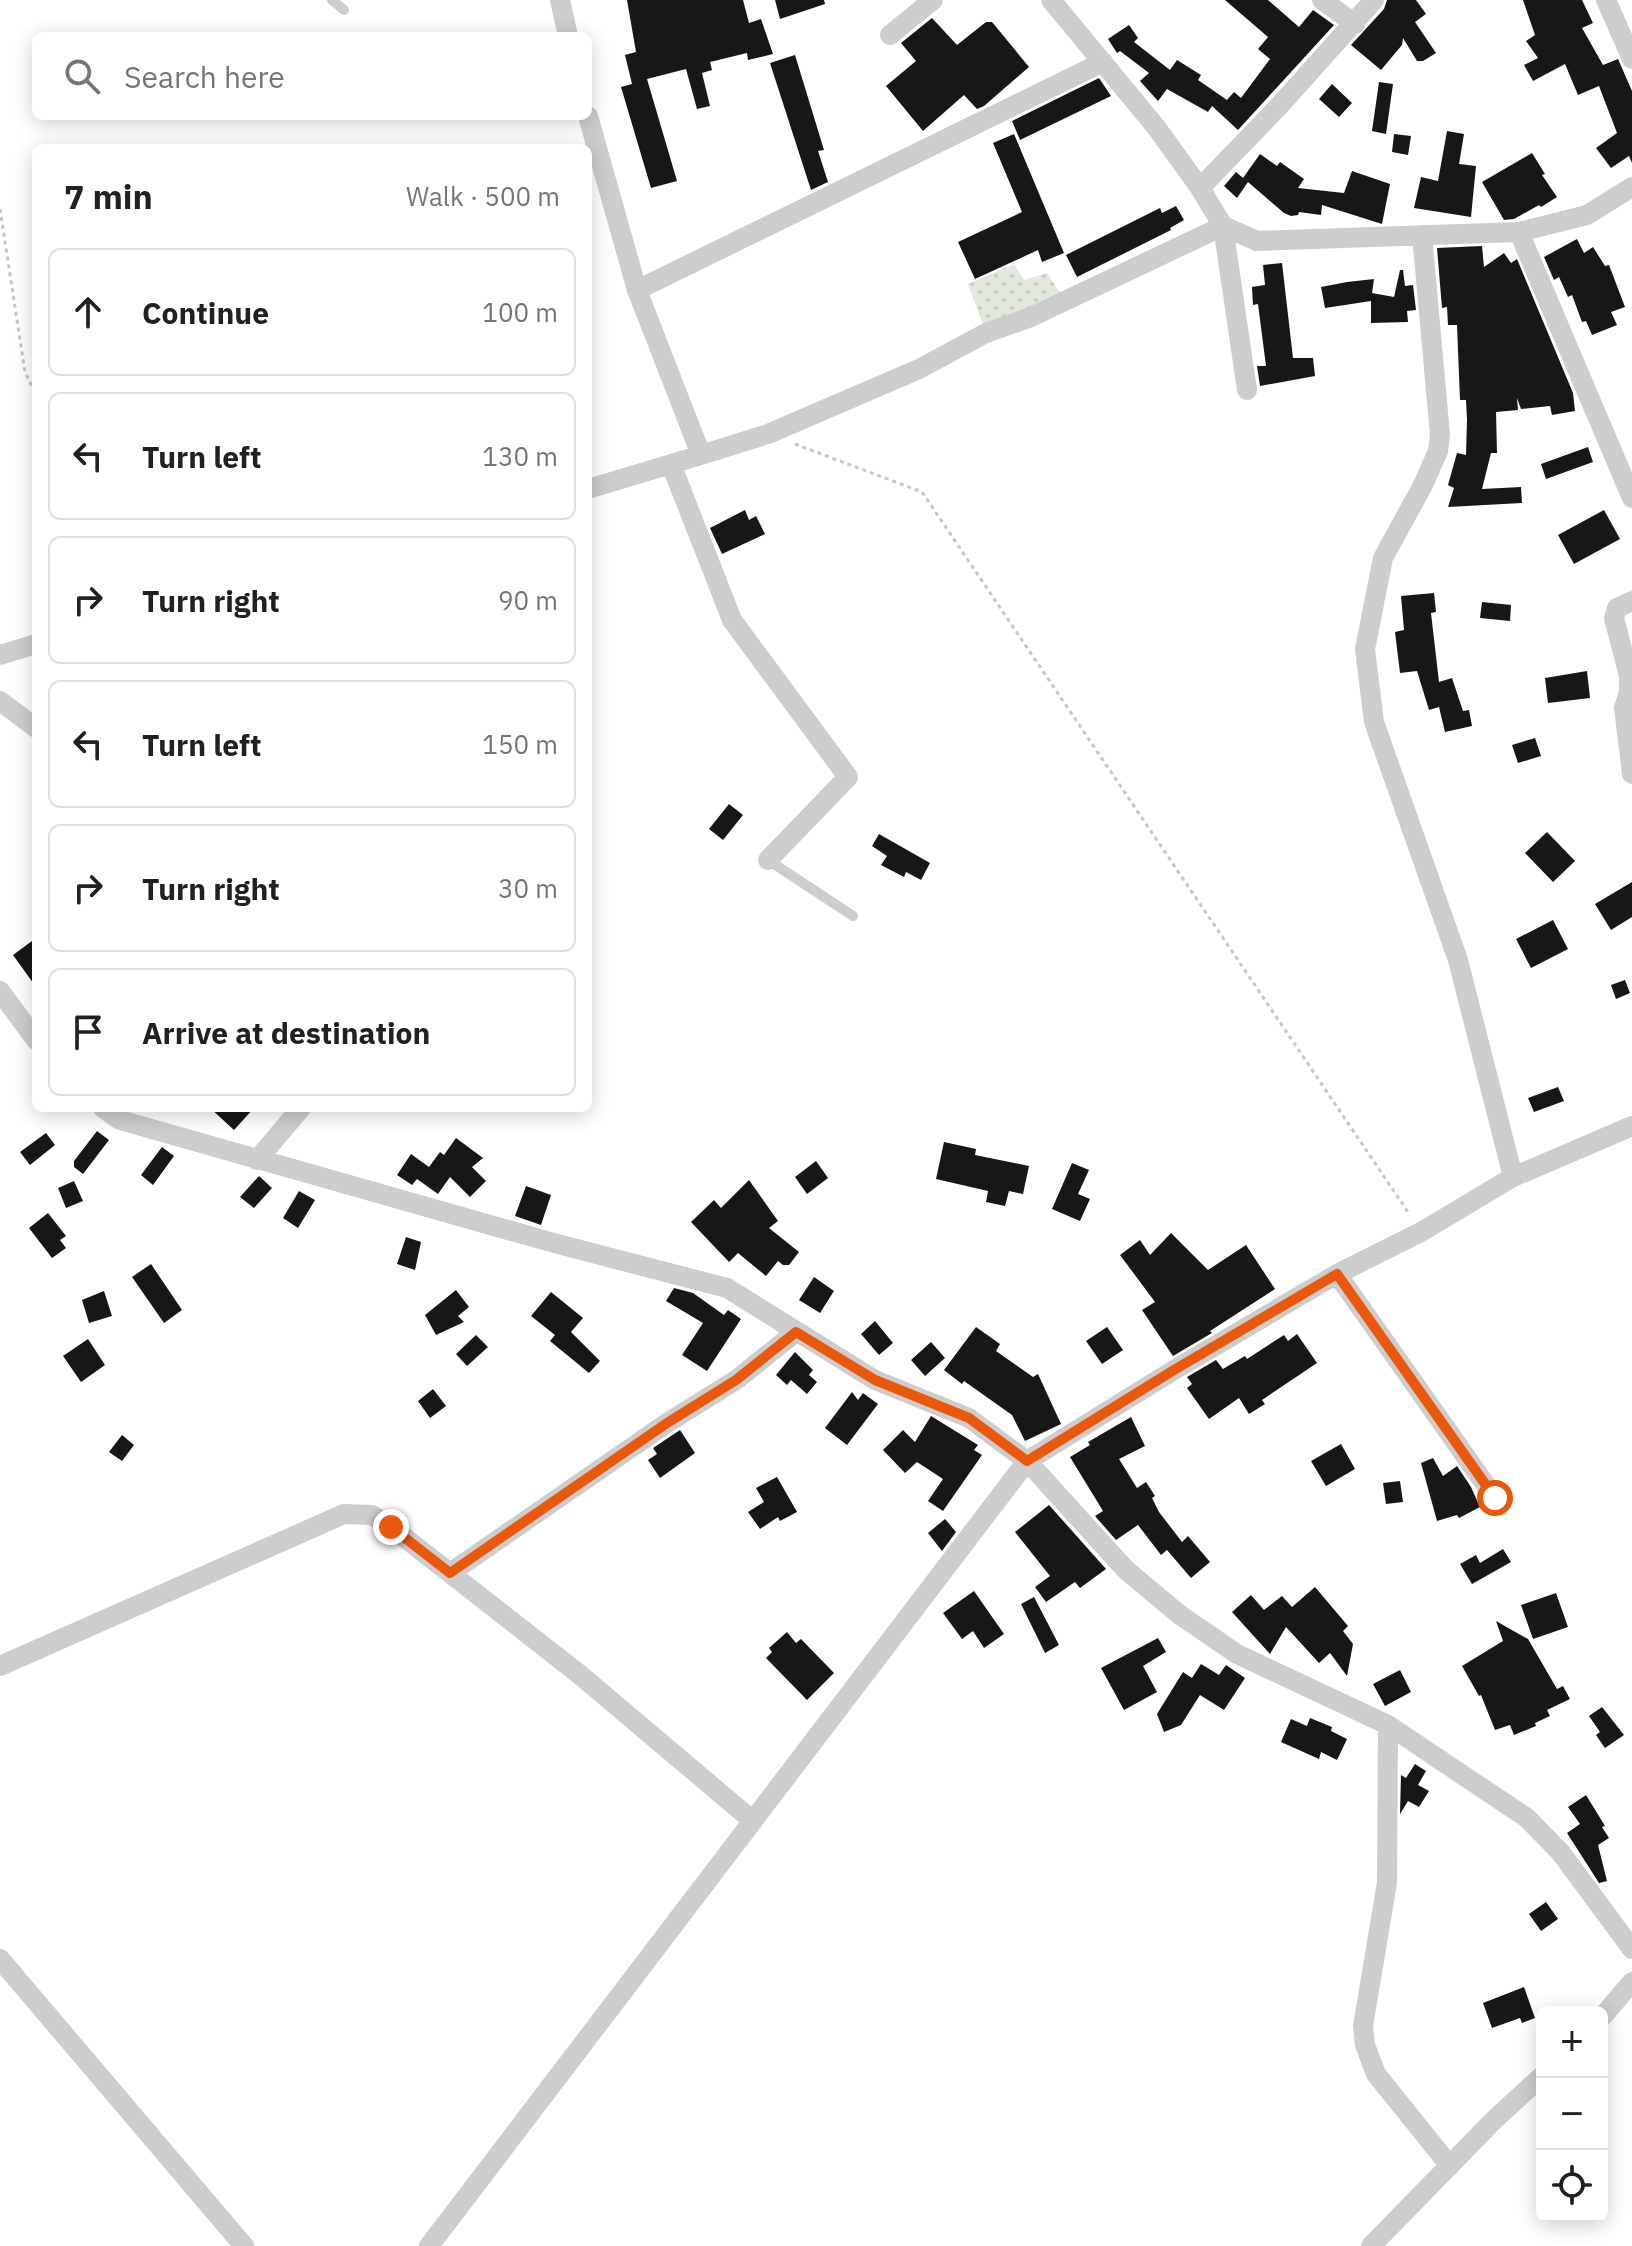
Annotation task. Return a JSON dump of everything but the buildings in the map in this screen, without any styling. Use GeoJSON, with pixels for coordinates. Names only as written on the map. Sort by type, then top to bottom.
{"type":"FeatureCollection","features":[{"type":"Feature","properties":{"kind":"street"},"geometry":{"type":"LineString","coordinates":[[560,0],[567,32]]}},
{"type":"Feature","properties":{"kind":"street"},"geometry":{"type":"LineString","coordinates":[[890,35],[933,0]]}},
{"type":"Feature","properties":{"kind":"street"},"geometry":{"type":"LineString","coordinates":[[1051,0],[1156,127],[1223,226],[1247,390]]}},
{"type":"Feature","properties":{"kind":"street"},"geometry":{"type":"LineString","coordinates":[[1322,0],[1355,24]]}},
{"type":"Feature","properties":{"kind":"street"},"geometry":{"type":"LineString","coordinates":[[1200,188],[1374,0]]}},
{"type":"Feature","properties":{"kind":"street"},"geometry":{"type":"LineString","coordinates":[[1606,0],[1632,59]]}},
{"type":"Feature","properties":{"kind":"street"},"geometry":{"type":"LineString","coordinates":[[637,290],[1103,62]]}},
{"type":"Feature","properties":{"kind":"street"},"geometry":{"type":"LineString","coordinates":[[589,120],[637,290],[701,455]]}},
{"type":"Feature","properties":{"kind":"street"},"geometry":{"type":"LineString","coordinates":[[592,488],[768,434],[919,369],[986,333],[1031,317],[1223,226],[1257,241],[1519,232],[1587,215],[1632,187]]}},
{"type":"Feature","properties":{"kind":"street"},"geometry":{"type":"LineString","coordinates":[[1519,232],[1632,498]]}},
{"type":"Feature","properties":{"kind":"street"},"geometry":{"type":"LineString","coordinates":[[1422,235],[1440,435],[1438,451],[1383,558],[1365,649],[1374,722],[1458,960],[1513,1177]]}},
{"type":"Feature","properties":{"kind":"street"},"geometry":{"type":"LineString","coordinates":[[671,464],[732,620],[848,777],[768,860]]}},
{"type":"Feature","properties":{"kind":"street"},"geometry":{"type":"LineString","coordinates":[[1632,601],[1617,608],[1614,618],[1629,676],[1629,692],[1624,708],[1632,774]]}},
{"type":"Feature","properties":{"kind":"street"},"geometry":{"type":"LineString","coordinates":[[0,655],[32,645]]}},
{"type":"Feature","properties":{"kind":"street"},"geometry":{"type":"LineString","coordinates":[[0,701],[32,725]]}},
{"type":"Feature","properties":{"kind":"street"},"geometry":{"type":"LineString","coordinates":[[0,991],[32,1035]]}},
{"type":"Feature","properties":{"kind":"street"},"geometry":{"type":"LineString","coordinates":[[109,1112],[120,1120],[257,1160],[727,1288],[875,1380],[969,1418],[1027,1461],[1126,1570],[1180,1615],[1237,1654],[1388,1725],[1527,1818],[1561,1853],[1632,1949]]}},
{"type":"Feature","properties":{"kind":"street"},"geometry":{"type":"LineString","coordinates":[[257,1160],[298,1112]]}},
{"type":"Feature","properties":{"kind":"street"},"geometry":{"type":"LineString","coordinates":[[429,2246],[1027,1461],[1337,1274],[1421,1232],[1513,1177],[1632,1126]]}},
{"type":"Feature","properties":{"kind":"street"},"geometry":{"type":"LineString","coordinates":[[1337,1274],[1495,1498]]}},
{"type":"Feature","properties":{"kind":"street"},"geometry":{"type":"LineString","coordinates":[[450,1573],[667,1423],[736,1380],[796,1332]]}},
{"type":"Feature","properties":{"kind":"street"},"geometry":{"type":"LineString","coordinates":[[0,1666],[344,1514],[372,1515],[579,1674],[753,1821]]}},
{"type":"Feature","properties":{"kind":"street"},"geometry":{"type":"LineString","coordinates":[[1388,1725],[1387,1883],[1363,2026],[1365,2045],[1376,2074],[1450,2166]]}},
{"type":"Feature","properties":{"kind":"street"},"geometry":{"type":"LineString","coordinates":[[0,1959],[244,2246]]}},
{"type":"Feature","properties":{"kind":"street"},"geometry":{"type":"LineString","coordinates":[[1608,2010],[1632,1982]]}},
{"type":"Feature","properties":{"kind":"street"},"geometry":{"type":"LineString","coordinates":[[1371,2246],[1540,2078]]}},
{"type":"Feature","properties":{"kind":"lane"},"geometry":{"type":"LineString","coordinates":[[332,0],[344,10]]}},
{"type":"Feature","properties":{"kind":"lane"},"geometry":{"type":"LineString","coordinates":[[768,860],[853,916]]}},
{"type":"Feature","properties":{"kind":"path"},"geometry":{"type":"LineString","coordinates":[[0,209],[25,372],[32,387]]}},
{"type":"Feature","properties":{"kind":"path"},"geometry":{"type":"LineString","coordinates":[[768,434],[922,492],[1421,1232]]}},
{"type":"Feature","properties":{"kind":"shaded area"},"geometry":{"type":"Polygon","coordinates":[[[1014,264],[1024,280],[1047,273],[1065,301],[986,333],[968,284],[1014,264]]]}},
{"type":"Feature","properties":{"kind":"route"},"geometry":{"type":"LineString","coordinates":[[391,1527],[450,1573],[667,1423],[736,1380],[796,1332],[875,1380],[969,1418],[1027,1461],[1337,1274],[1495,1498]]}}]}
